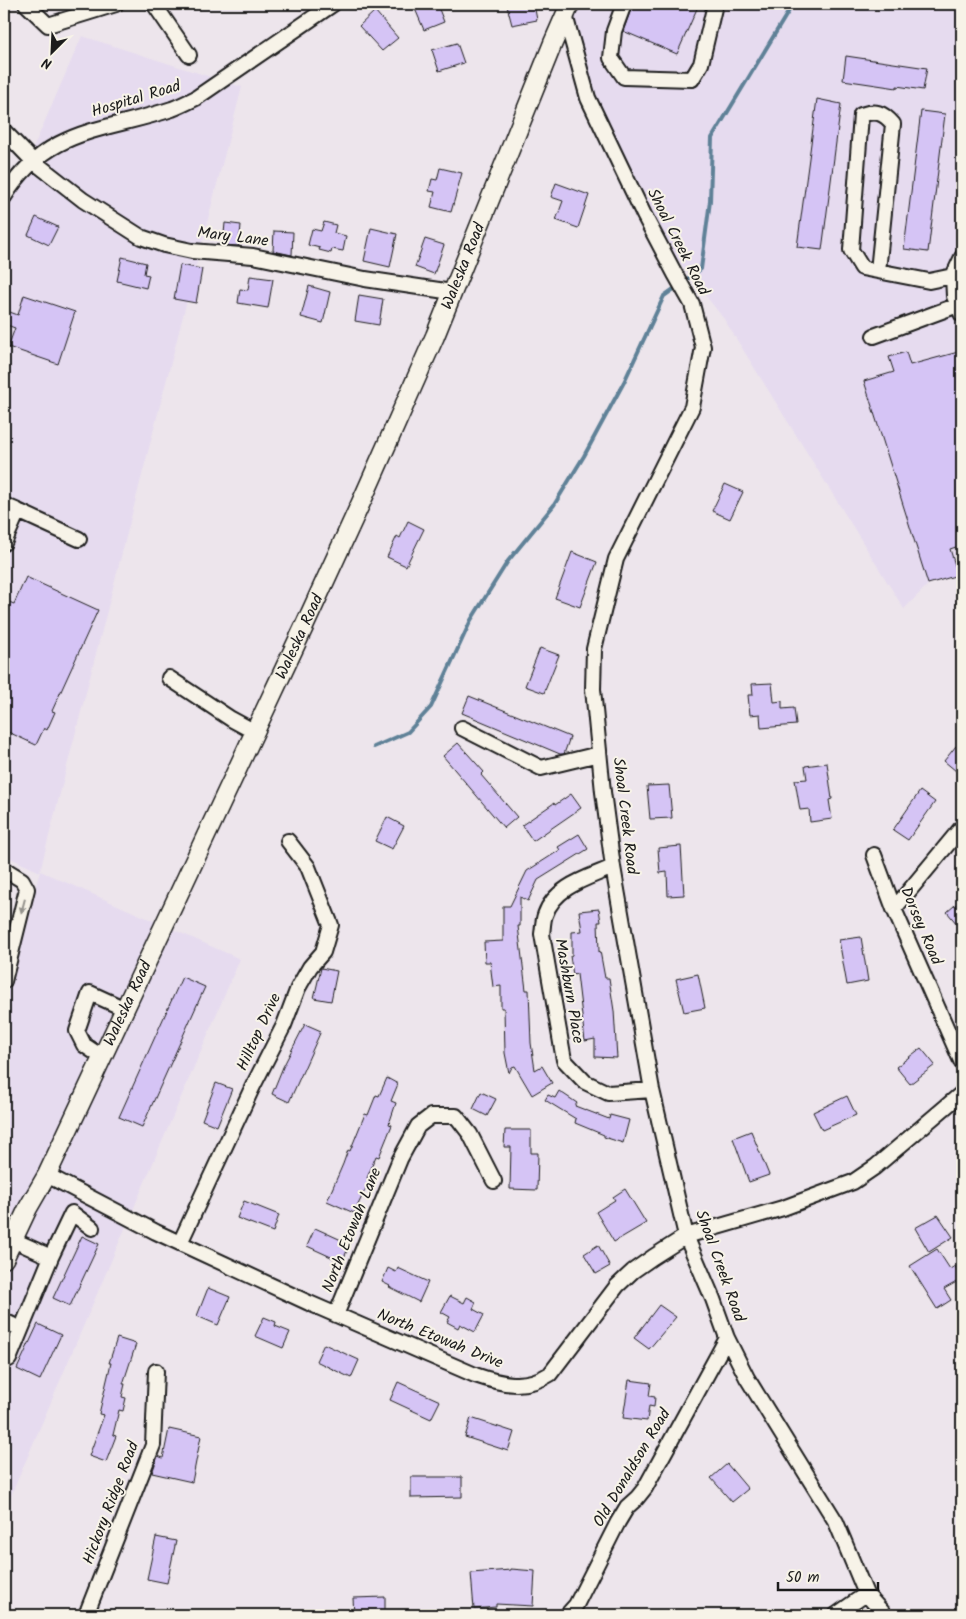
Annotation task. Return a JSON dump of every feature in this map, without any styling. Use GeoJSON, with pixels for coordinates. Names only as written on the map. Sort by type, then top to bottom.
{"type":"FeatureCollection","features":[{"type":"Feature","properties":{"kind":"main road","name":"Waleska Road"},"geometry":{"type":"LineString","coordinates":[[4,1259],[47,1175],[368,487],[435,336],[568,9]]}},
{"type":"Feature","properties":{"kind":"street"},"geometry":{"type":"LineString","coordinates":[[26,4],[48,26],[116,4]]}},
{"type":"Feature","properties":{"kind":"street"},"geometry":{"type":"LineString","coordinates":[[154,4],[189,55]]}},
{"type":"Feature","properties":{"kind":"street","name":"Hospital Road"},"geometry":{"type":"LineString","coordinates":[[4,197],[10,186],[33,160],[51,148],[92,130],[172,109],[196,98],[333,4]]}},
{"type":"Feature","properties":{"kind":"street"},"geometry":{"type":"LineString","coordinates":[[624,4],[614,31],[611,58],[624,77],[692,79],[701,64],[715,4]]}},
{"type":"Feature","properties":{"kind":"street","name":"Shoal Creek Road"},"geometry":{"type":"LineString","coordinates":[[568,9],[588,98],[610,147],[692,304],[703,347],[692,407],[616,559],[594,649],[593,689],[613,867],[652,1090],[686,1236],[713,1299],[727,1338],[747,1378],[836,1522],[866,1594],[886,1615]]}},
{"type":"Feature","properties":{"kind":"street"},"geometry":{"type":"LineString","coordinates":[[878,271],[892,124],[885,115],[872,111],[861,115],[851,250],[862,268],[929,281],[953,276]]}},
{"type":"Feature","properties":{"kind":"street","name":"Mary Lane"},"geometry":{"type":"LineString","coordinates":[[4,131],[33,160],[83,200],[141,237],[164,245],[192,251],[253,256],[366,279],[452,292]]}},
{"type":"Feature","properties":{"kind":"street"},"geometry":{"type":"LineString","coordinates":[[874,336],[960,310],[954,296],[953,276],[962,257]]}},
{"type":"Feature","properties":{"kind":"street"},"geometry":{"type":"LineString","coordinates":[[4,504],[79,539]]}},
{"type":"Feature","properties":{"kind":"street"},"geometry":{"type":"LineString","coordinates":[[4,543],[18,511]]}},
{"type":"Feature","properties":{"kind":"street"},"geometry":{"type":"LineString","coordinates":[[169,678],[231,719],[255,732]]}},
{"type":"Feature","properties":{"kind":"street"},"geometry":{"type":"LineString","coordinates":[[462,728],[541,768],[599,754]]}},
{"type":"Feature","properties":{"kind":"street"},"geometry":{"type":"LineString","coordinates":[[894,909],[962,828]]}},
{"type":"Feature","properties":{"kind":"street","name":"Hilltop Drive"},"geometry":{"type":"LineString","coordinates":[[180,1243],[284,1024],[298,988],[310,967],[323,952],[332,925],[308,867],[288,841]]}},
{"type":"Feature","properties":{"kind":"street","name":"Dorsey Road"},"geometry":{"type":"LineString","coordinates":[[874,856],[894,909],[962,1063]]}},
{"type":"Feature","properties":{"kind":"street","name":"Mashburn Place"},"geometry":{"type":"LineString","coordinates":[[613,867],[566,887],[545,914],[542,934],[564,1060],[585,1082],[608,1093],[652,1090]]}},
{"type":"Feature","properties":{"kind":"street"},"geometry":{"type":"LineString","coordinates":[[4,869],[22,880],[27,890],[4,981]]}},
{"type":"Feature","properties":{"kind":"street"},"geometry":{"type":"LineString","coordinates":[[102,1058],[84,1045],[77,1031],[90,993],[125,1008]]}},
{"type":"Feature","properties":{"kind":"street","name":"North Etowah Drive"},"geometry":{"type":"LineString","coordinates":[[47,1175],[180,1243],[336,1315],[482,1378],[496,1383],[514,1385],[540,1380],[550,1374],[618,1286],[633,1271],[686,1236],[783,1208],[853,1182],[881,1162],[962,1093]]}},
{"type":"Feature","properties":{"kind":"street","name":"North Etowah Lane"},"geometry":{"type":"LineString","coordinates":[[336,1315],[400,1159],[418,1126],[431,1116],[456,1116],[470,1134],[494,1181]]}},
{"type":"Feature","properties":{"kind":"street"},"geometry":{"type":"LineString","coordinates":[[9,1359],[51,1257],[72,1213],[92,1228]]}},
{"type":"Feature","properties":{"kind":"street"},"geometry":{"type":"LineString","coordinates":[[13,1240],[51,1257]]}},
{"type":"Feature","properties":{"kind":"street"},"geometry":{"type":"LineString","coordinates":[[4,1321],[21,1329]]}},
{"type":"Feature","properties":{"kind":"street","name":"Old Donaldson Road"},"geometry":{"type":"LineString","coordinates":[[567,1615],[576,1605],[627,1507],[644,1488],[727,1338]]}},
{"type":"Feature","properties":{"kind":"street","name":"Hickory Ridge Road"},"geometry":{"type":"LineString","coordinates":[[86,1615],[153,1445],[156,1371]]}},
{"type":"Feature","properties":{"kind":"street"},"geometry":{"type":"LineString","coordinates":[[836,1615],[866,1594]]}},
{"type":"Feature","properties":{"kind":"shaded area"},"geometry":{"type":"Polygon","coordinates":[[[576,4],[962,4],[962,550],[904,609],[724,319],[620,186],[569,20],[576,4]]]}},
{"type":"Feature","properties":{"kind":"shaded area"},"geometry":{"type":"Polygon","coordinates":[[[82,36],[242,87],[40,871],[240,959],[4,1512],[4,989],[40,872],[4,855],[4,215],[82,36]]]}},
{"type":"Feature","properties":{"kind":"building"},"geometry":{"type":"Polygon","coordinates":[[[413,4],[437,4],[444,22],[424,30],[413,4]]]}},
{"type":"Feature","properties":{"kind":"building"},"geometry":{"type":"Polygon","coordinates":[[[534,4],[537,20],[512,25],[507,6],[534,4]]]}},
{"type":"Feature","properties":{"kind":"building"},"geometry":{"type":"Polygon","coordinates":[[[633,4],[699,4],[677,54],[623,31],[633,4]]]}},
{"type":"Feature","properties":{"kind":"building"},"geometry":{"type":"Polygon","coordinates":[[[375,11],[398,38],[382,51],[359,26],[375,11]]]}},
{"type":"Feature","properties":{"kind":"building"},"geometry":{"type":"Polygon","coordinates":[[[457,43],[464,63],[439,71],[432,50],[457,43]]]}},
{"type":"Feature","properties":{"kind":"building"},"geometry":{"type":"Polygon","coordinates":[[[846,56],[927,68],[923,90],[843,80],[846,56]]]}},
{"type":"Feature","properties":{"kind":"building"},"geometry":{"type":"Polygon","coordinates":[[[817,99],[841,104],[822,250],[797,247],[817,99]]]}},
{"type":"Feature","properties":{"kind":"building"},"geometry":{"type":"Polygon","coordinates":[[[921,111],[945,114],[928,252],[904,249],[921,111]]]}},
{"type":"Feature","properties":{"kind":"building"},"geometry":{"type":"Polygon","coordinates":[[[440,168],[462,173],[451,212],[431,207],[435,192],[429,191],[432,179],[437,180],[440,168]]]}},
{"type":"Feature","properties":{"kind":"building"},"geometry":{"type":"Polygon","coordinates":[[[556,183],[589,195],[578,228],[556,220],[563,201],[551,197],[556,183]]]}},
{"type":"Feature","properties":{"kind":"building"},"geometry":{"type":"Polygon","coordinates":[[[36,217],[58,227],[49,245],[28,235],[36,217]]]}},
{"type":"Feature","properties":{"kind":"building"},"geometry":{"type":"Polygon","coordinates":[[[324,222],[336,225],[334,233],[346,236],[343,251],[332,249],[331,253],[308,245],[312,229],[321,231],[324,222]]]}},
{"type":"Feature","properties":{"kind":"building"},"geometry":{"type":"Polygon","coordinates":[[[225,223],[241,225],[239,246],[223,245],[225,223]]]}},
{"type":"Feature","properties":{"kind":"building"},"geometry":{"type":"Polygon","coordinates":[[[371,228],[397,234],[390,267],[364,261],[371,228]]]}},
{"type":"Feature","properties":{"kind":"building"},"geometry":{"type":"Polygon","coordinates":[[[274,231],[293,232],[292,255],[273,251],[274,231]]]}},
{"type":"Feature","properties":{"kind":"building"},"geometry":{"type":"Polygon","coordinates":[[[425,239],[444,245],[434,274],[415,267],[425,239]]]}},
{"type":"Feature","properties":{"kind":"building"},"geometry":{"type":"Polygon","coordinates":[[[122,257],[146,263],[144,274],[149,275],[146,288],[117,281],[122,257]]]}},
{"type":"Feature","properties":{"kind":"building"},"geometry":{"type":"Polygon","coordinates":[[[180,265],[202,269],[196,303],[174,299],[180,265]]]}},
{"type":"Feature","properties":{"kind":"building"},"geometry":{"type":"Polygon","coordinates":[[[250,276],[273,279],[268,308],[238,303],[240,289],[248,290],[250,276]]]}},
{"type":"Feature","properties":{"kind":"building"},"geometry":{"type":"Polygon","coordinates":[[[309,286],[330,292],[323,323],[301,317],[309,286]]]}},
{"type":"Feature","properties":{"kind":"building"},"geometry":{"type":"Polygon","coordinates":[[[24,295],[75,312],[58,364],[8,347],[15,328],[4,324],[4,310],[18,315],[24,295]]]}},
{"type":"Feature","properties":{"kind":"building"},"geometry":{"type":"Polygon","coordinates":[[[359,295],[383,299],[379,325],[355,321],[359,295]]]}},
{"type":"Feature","properties":{"kind":"building"},"geometry":{"type":"Polygon","coordinates":[[[962,351],[962,545],[950,549],[958,575],[928,584],[864,381],[894,372],[889,357],[906,352],[910,365],[962,351]]]}},
{"type":"Feature","properties":{"kind":"building"},"geometry":{"type":"Polygon","coordinates":[[[725,484],[743,492],[730,519],[712,511],[725,484]]]}},
{"type":"Feature","properties":{"kind":"building"},"geometry":{"type":"Polygon","coordinates":[[[408,521],[424,529],[406,566],[387,557],[397,536],[400,538],[408,521]]]}},
{"type":"Feature","properties":{"kind":"building"},"geometry":{"type":"Polygon","coordinates":[[[572,552],[597,562],[580,607],[555,598],[572,552]]]}},
{"type":"Feature","properties":{"kind":"building"},"geometry":{"type":"Polygon","coordinates":[[[26,577],[98,610],[52,711],[55,712],[47,730],[44,728],[36,745],[4,730],[4,600],[14,604],[26,577]]]}},
{"type":"Feature","properties":{"kind":"building"},"geometry":{"type":"Polygon","coordinates":[[[540,648],[559,655],[544,693],[525,686],[540,648]]]}},
{"type":"Feature","properties":{"kind":"building"},"geometry":{"type":"Polygon","coordinates":[[[772,683],[774,702],[782,701],[782,709],[794,708],[796,725],[761,728],[760,714],[750,715],[748,695],[753,695],[752,684],[772,683]]]}},
{"type":"Feature","properties":{"kind":"building"},"geometry":{"type":"Polygon","coordinates":[[[469,696],[570,737],[564,754],[462,713],[469,696]]]}},
{"type":"Feature","properties":{"kind":"building"},"geometry":{"type":"Polygon","coordinates":[[[458,743],[484,772],[481,775],[517,817],[504,828],[443,756],[458,743]]]}},
{"type":"Feature","properties":{"kind":"building"},"geometry":{"type":"Polygon","coordinates":[[[956,746],[962,750],[962,776],[944,761],[956,746]]]}},
{"type":"Feature","properties":{"kind":"building"},"geometry":{"type":"Polygon","coordinates":[[[827,763],[832,799],[829,800],[832,819],[810,822],[809,809],[800,810],[795,780],[807,779],[805,766],[827,763]]]}},
{"type":"Feature","properties":{"kind":"building"},"geometry":{"type":"Polygon","coordinates":[[[669,785],[672,818],[650,819],[647,786],[669,785]]]}},
{"type":"Feature","properties":{"kind":"building"},"geometry":{"type":"Polygon","coordinates":[[[920,791],[935,802],[908,840],[893,830],[920,791]]]}},
{"type":"Feature","properties":{"kind":"building"},"geometry":{"type":"Polygon","coordinates":[[[571,794],[581,808],[533,841],[522,825],[571,794]]]}},
{"type":"Feature","properties":{"kind":"building"},"geometry":{"type":"Polygon","coordinates":[[[387,817],[404,826],[392,849],[375,841],[387,817]]]}},
{"type":"Feature","properties":{"kind":"building"},"geometry":{"type":"Polygon","coordinates":[[[579,834],[588,849],[538,880],[528,901],[520,897],[520,926],[518,926],[526,990],[529,990],[531,1043],[535,1070],[542,1066],[552,1083],[532,1095],[515,1066],[512,1067],[509,1073],[505,1053],[504,1008],[501,1008],[501,986],[493,987],[490,962],[485,962],[484,942],[503,941],[503,906],[510,906],[527,871],[560,850],[558,847],[579,834]]]}},
{"type":"Feature","properties":{"kind":"building"},"geometry":{"type":"Polygon","coordinates":[[[681,846],[684,895],[668,896],[667,872],[660,873],[658,848],[681,846]]]}},
{"type":"Feature","properties":{"kind":"building"},"geometry":{"type":"Polygon","coordinates":[[[962,899],[962,930],[947,912],[962,899]]]}},
{"type":"Feature","properties":{"kind":"building"},"geometry":{"type":"Polygon","coordinates":[[[599,909],[601,922],[598,922],[599,952],[605,978],[609,978],[614,1011],[617,1058],[595,1057],[595,1039],[585,1041],[577,974],[573,975],[570,956],[572,955],[572,932],[582,931],[579,911],[599,909]]]}},
{"type":"Feature","properties":{"kind":"building"},"geometry":{"type":"Polygon","coordinates":[[[861,937],[868,981],[847,985],[839,940],[861,937]]]}},
{"type":"Feature","properties":{"kind":"building"},"geometry":{"type":"Polygon","coordinates":[[[321,968],[337,971],[331,1001],[314,998],[321,968]]]}},
{"type":"Feature","properties":{"kind":"building"},"geometry":{"type":"Polygon","coordinates":[[[698,974],[705,1008],[684,1012],[676,979],[698,974]]]}},
{"type":"Feature","properties":{"kind":"building"},"geometry":{"type":"Polygon","coordinates":[[[182,977],[205,987],[142,1127],[119,1117],[182,977]]]}},
{"type":"Feature","properties":{"kind":"building"},"geometry":{"type":"Polygon","coordinates":[[[305,1024],[321,1031],[289,1102],[272,1094],[283,1067],[305,1024]]]}},
{"type":"Feature","properties":{"kind":"building"},"geometry":{"type":"Polygon","coordinates":[[[921,1048],[935,1065],[910,1084],[896,1067],[921,1048]]]}},
{"type":"Feature","properties":{"kind":"building"},"geometry":{"type":"Polygon","coordinates":[[[387,1078],[398,1084],[391,1101],[396,1103],[389,1124],[392,1125],[379,1157],[376,1156],[367,1178],[370,1180],[354,1213],[327,1201],[365,1114],[368,1115],[376,1095],[379,1096],[387,1078]]]}},
{"type":"Feature","properties":{"kind":"building"},"geometry":{"type":"Polygon","coordinates":[[[216,1083],[232,1089],[217,1126],[202,1120],[216,1083]]]}},
{"type":"Feature","properties":{"kind":"building"},"geometry":{"type":"Polygon","coordinates":[[[559,1091],[577,1103],[575,1106],[609,1119],[610,1115],[629,1120],[623,1143],[604,1137],[604,1135],[575,1123],[576,1119],[545,1100],[548,1095],[555,1098],[559,1091]]]}},
{"type":"Feature","properties":{"kind":"building"},"geometry":{"type":"Polygon","coordinates":[[[481,1092],[496,1099],[487,1116],[473,1109],[481,1092]]]}},
{"type":"Feature","properties":{"kind":"building"},"geometry":{"type":"Polygon","coordinates":[[[847,1096],[856,1115],[822,1130],[813,1112],[847,1096]]]}},
{"type":"Feature","properties":{"kind":"building"},"geometry":{"type":"Polygon","coordinates":[[[505,1130],[531,1130],[531,1153],[538,1153],[537,1190],[510,1189],[511,1147],[504,1147],[505,1130]]]}},
{"type":"Feature","properties":{"kind":"building"},"geometry":{"type":"Polygon","coordinates":[[[751,1131],[769,1175],[749,1182],[733,1138],[751,1131]]]}},
{"type":"Feature","properties":{"kind":"building"},"geometry":{"type":"Polygon","coordinates":[[[625,1189],[646,1223],[614,1242],[596,1212],[615,1200],[613,1197],[625,1189]]]}},
{"type":"Feature","properties":{"kind":"building"},"geometry":{"type":"Polygon","coordinates":[[[244,1201],[279,1215],[273,1232],[237,1218],[244,1201]]]}},
{"type":"Feature","properties":{"kind":"building"},"geometry":{"type":"Polygon","coordinates":[[[938,1215],[953,1237],[929,1252],[915,1228],[938,1215]]]}},
{"type":"Feature","properties":{"kind":"building"},"geometry":{"type":"Polygon","coordinates":[[[315,1228],[350,1244],[342,1262],[307,1246],[315,1228]]]}},
{"type":"Feature","properties":{"kind":"building"},"geometry":{"type":"Polygon","coordinates":[[[82,1236],[99,1244],[70,1306],[53,1298],[82,1236]]]}},
{"type":"Feature","properties":{"kind":"building"},"geometry":{"type":"Polygon","coordinates":[[[598,1245],[610,1266],[596,1274],[584,1254],[598,1245]]]}},
{"type":"Feature","properties":{"kind":"building"},"geometry":{"type":"Polygon","coordinates":[[[937,1249],[950,1269],[955,1266],[962,1279],[944,1289],[951,1300],[937,1309],[910,1266],[937,1249]]]}},
{"type":"Feature","properties":{"kind":"building"},"geometry":{"type":"Polygon","coordinates":[[[388,1268],[396,1272],[398,1268],[428,1282],[419,1302],[382,1282],[388,1268]]]}},
{"type":"Feature","properties":{"kind":"building"},"geometry":{"type":"Polygon","coordinates":[[[208,1288],[230,1297],[218,1325],[197,1316],[208,1288]]]}},
{"type":"Feature","properties":{"kind":"building"},"geometry":{"type":"Polygon","coordinates":[[[450,1296],[464,1303],[467,1297],[476,1302],[473,1309],[484,1315],[475,1332],[460,1324],[458,1328],[447,1322],[450,1317],[441,1312],[450,1296]]]}},
{"type":"Feature","properties":{"kind":"building"},"geometry":{"type":"Polygon","coordinates":[[[659,1305],[676,1317],[649,1349],[634,1338],[659,1305]]]}},
{"type":"Feature","properties":{"kind":"building"},"geometry":{"type":"Polygon","coordinates":[[[264,1317],[276,1322],[275,1326],[290,1332],[283,1348],[255,1336],[264,1317]]]}},
{"type":"Feature","properties":{"kind":"building"},"geometry":{"type":"Polygon","coordinates":[[[38,1324],[61,1335],[40,1380],[17,1369],[38,1324]]]}},
{"type":"Feature","properties":{"kind":"building"},"geometry":{"type":"Polygon","coordinates":[[[117,1338],[136,1344],[123,1384],[125,1384],[122,1397],[126,1398],[123,1411],[119,1410],[113,1435],[116,1436],[106,1462],[89,1456],[104,1415],[99,1414],[111,1363],[109,1363],[117,1338]]]}},
{"type":"Feature","properties":{"kind":"building"},"geometry":{"type":"Polygon","coordinates":[[[324,1344],[359,1360],[351,1378],[316,1361],[324,1344]]]}},
{"type":"Feature","properties":{"kind":"building"},"geometry":{"type":"Polygon","coordinates":[[[629,1380],[651,1383],[649,1396],[655,1397],[654,1407],[649,1406],[647,1421],[623,1418],[629,1380]]]}},
{"type":"Feature","properties":{"kind":"building"},"geometry":{"type":"Polygon","coordinates":[[[398,1382],[440,1401],[431,1419],[390,1400],[398,1382]]]}},
{"type":"Feature","properties":{"kind":"building"},"geometry":{"type":"Polygon","coordinates":[[[471,1418],[514,1432],[508,1451],[465,1437],[471,1418]]]}},
{"type":"Feature","properties":{"kind":"building"},"geometry":{"type":"Polygon","coordinates":[[[169,1429],[201,1436],[192,1482],[152,1473],[158,1456],[163,1458],[169,1429]]]}},
{"type":"Feature","properties":{"kind":"building"},"geometry":{"type":"Polygon","coordinates":[[[727,1464],[748,1489],[732,1502],[711,1478],[727,1464]]]}},
{"type":"Feature","properties":{"kind":"building"},"geometry":{"type":"Polygon","coordinates":[[[411,1477],[462,1477],[462,1497],[411,1498],[411,1477]]]}},
{"type":"Feature","properties":{"kind":"building"},"geometry":{"type":"Polygon","coordinates":[[[156,1537],[176,1541],[167,1583],[147,1579],[156,1537]]]}},
{"type":"Feature","properties":{"kind":"building"},"geometry":{"type":"Polygon","coordinates":[[[511,1569],[535,1571],[533,1606],[496,1604],[496,1607],[474,1609],[471,1573],[511,1569]]]}},
{"type":"Feature","properties":{"kind":"building"},"geometry":{"type":"Polygon","coordinates":[[[385,1597],[385,1615],[354,1615],[353,1598],[385,1597]]]}},
{"type":"Feature","properties":{"kind":"waterway"},"geometry":{"type":"LineString","coordinates":[[683,282],[701,269],[710,201],[712,138],[793,4]]}},
{"type":"Feature","properties":{"kind":"waterway"},"geometry":{"type":"LineString","coordinates":[[374,747],[408,732],[431,707],[471,620],[508,561],[554,505],[584,456],[624,382],[664,296],[678,286]]}}]}
